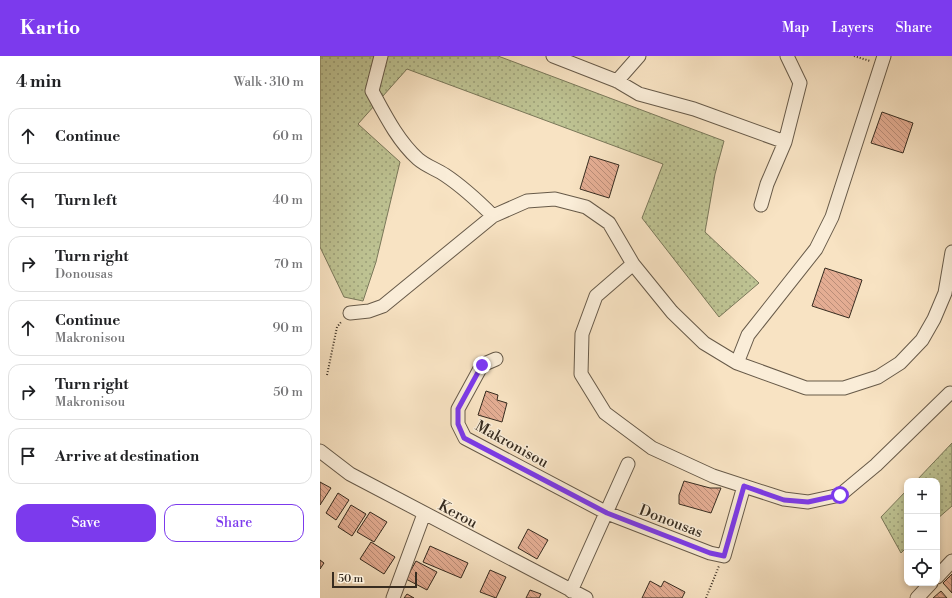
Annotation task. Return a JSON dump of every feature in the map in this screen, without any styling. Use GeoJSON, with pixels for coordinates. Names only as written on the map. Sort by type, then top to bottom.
{"type":"FeatureCollection","features":[{"type":"Feature","properties":{"kind":"street"},"geometry":{"type":"LineString","coordinates":[[382,56],[372,91],[385,116],[404,145],[419,160],[444,174],[470,192],[494,216]]}},
{"type":"Feature","properties":{"kind":"street"},"geometry":{"type":"LineString","coordinates":[[553,56],[617,81],[639,94],[694,109],[784,142]]}},
{"type":"Feature","properties":{"kind":"street"},"geometry":{"type":"LineString","coordinates":[[617,81],[639,56]]}},
{"type":"Feature","properties":{"kind":"street"},"geometry":{"type":"LineString","coordinates":[[762,205],[767,184],[784,142],[800,82],[787,56]]}},
{"type":"Feature","properties":{"kind":"street"},"geometry":{"type":"LineString","coordinates":[[737,363],[748,335],[816,249],[832,217],[883,60]]}},
{"type":"Feature","properties":{"kind":"street"},"geometry":{"type":"LineString","coordinates":[[350,312],[369,311],[383,306],[494,216],[527,201],[555,199],[586,207],[609,223],[633,264],[672,312],[704,343],[737,363],[806,388],[844,388],[878,377],[900,363],[922,340],[934,319],[944,293],[952,252]]}},
{"type":"Feature","properties":{"kind":"street"},"geometry":{"type":"LineString","coordinates":[[633,264],[596,296],[582,334],[581,374],[605,413],[652,448],[713,476],[784,500],[808,502],[840,495],[876,465],[950,393]]}},
{"type":"Feature","properties":{"kind":"street","name":"Makronisou"},"geometry":{"type":"LineString","coordinates":[[496,358],[482,365],[458,409],[458,424],[464,438],[607,513]]}},
{"type":"Feature","properties":{"kind":"street","name":"Kerou"},"geometry":{"type":"LineString","coordinates":[[320,451],[350,474],[586,598]]}},
{"type":"Feature","properties":{"kind":"street"},"geometry":{"type":"LineString","coordinates":[[571,591],[628,464]]}},
{"type":"Feature","properties":{"kind":"street"},"geometry":{"type":"LineString","coordinates":[[724,556],[744,486]]}},
{"type":"Feature","properties":{"kind":"street","name":"Donousas"},"geometry":{"type":"LineString","coordinates":[[607,513],[710,553],[724,556]]}},
{"type":"Feature","properties":{"kind":"street"},"geometry":{"type":"LineString","coordinates":[[393,598],[424,514]]}},
{"type":"Feature","properties":{"kind":"street"},"geometry":{"type":"LineString","coordinates":[[940,574],[952,561]]}},
{"type":"Feature","properties":{"kind":"street"},"geometry":{"type":"LineString","coordinates":[[917,598],[928,586]]}},
{"type":"Feature","properties":{"kind":"path"},"geometry":{"type":"LineString","coordinates":[[854,56],[883,60]]}},
{"type":"Feature","properties":{"kind":"path"},"geometry":{"type":"LineString","coordinates":[[327,375],[337,327],[350,312]]}},
{"type":"Feature","properties":{"kind":"path"},"geometry":{"type":"LineString","coordinates":[[706,598],[724,556]]}},
{"type":"Feature","properties":{"kind":"green space"},"geometry":{"type":"Polygon","coordinates":[[[320,56],[498,56],[724,141],[715,174],[705,232],[759,283],[719,317],[642,218],[663,164],[407,69],[358,124],[400,162],[376,262],[363,301],[344,297],[320,247],[320,56]]]}},
{"type":"Feature","properties":{"kind":"green space"},"geometry":{"type":"Polygon","coordinates":[[[952,443],[952,506],[940,516],[940,478],[919,478],[952,443]]]}},
{"type":"Feature","properties":{"kind":"green space"},"geometry":{"type":"Polygon","coordinates":[[[904,493],[904,550],[901,553],[881,517],[904,493]]]}},
{"type":"Feature","properties":{"kind":"building"},"geometry":{"type":"Polygon","coordinates":[[[882,112],[913,123],[903,153],[871,143],[882,112]]]}},
{"type":"Feature","properties":{"kind":"building"},"geometry":{"type":"Polygon","coordinates":[[[590,156],[619,165],[609,198],[580,189],[590,156]]]}},
{"type":"Feature","properties":{"kind":"building"},"geometry":{"type":"Polygon","coordinates":[[[825,268],[862,280],[849,318],[812,306],[825,268]]]}},
{"type":"Feature","properties":{"kind":"building"},"geometry":{"type":"Polygon","coordinates":[[[486,391],[498,395],[497,400],[507,403],[502,422],[478,415],[486,391]]]}},
{"type":"Feature","properties":{"kind":"building"},"geometry":{"type":"Polygon","coordinates":[[[684,481],[710,488],[721,488],[711,513],[679,504],[679,495],[684,481]]]}},
{"type":"Feature","properties":{"kind":"building"},"geometry":{"type":"Polygon","coordinates":[[[320,482],[331,488],[320,505],[320,482]]]}},
{"type":"Feature","properties":{"kind":"building"},"geometry":{"type":"Polygon","coordinates":[[[338,493],[349,500],[336,520],[326,513],[338,493]]]}},
{"type":"Feature","properties":{"kind":"building"},"geometry":{"type":"Polygon","coordinates":[[[351,505],[366,514],[352,536],[338,527],[351,505]]]}},
{"type":"Feature","properties":{"kind":"building"},"geometry":{"type":"Polygon","coordinates":[[[370,512],[387,522],[374,542],[357,532],[370,512]]]}},
{"type":"Feature","properties":{"kind":"building"},"geometry":{"type":"Polygon","coordinates":[[[528,529],[548,540],[537,559],[518,548],[528,529]]]}},
{"type":"Feature","properties":{"kind":"building"},"geometry":{"type":"Polygon","coordinates":[[[371,542],[395,557],[384,574],[360,559],[371,542]]]}},
{"type":"Feature","properties":{"kind":"building"},"geometry":{"type":"Polygon","coordinates":[[[430,546],[468,563],[461,578],[423,562],[430,546]]]}},
{"type":"Feature","properties":{"kind":"building"},"geometry":{"type":"Polygon","coordinates":[[[320,560],[324,563],[320,569],[320,560]]]}},
{"type":"Feature","properties":{"kind":"building"},"geometry":{"type":"Polygon","coordinates":[[[416,561],[437,572],[427,590],[406,579],[416,561]]]}},
{"type":"Feature","properties":{"kind":"building"},"geometry":{"type":"Polygon","coordinates":[[[490,570],[506,577],[496,598],[480,592],[490,570]]]}},
{"type":"Feature","properties":{"kind":"building"},"geometry":{"type":"Polygon","coordinates":[[[952,574],[952,593],[943,583],[952,574]]]}},
{"type":"Feature","properties":{"kind":"building"},"geometry":{"type":"Polygon","coordinates":[[[650,581],[661,587],[664,581],[685,592],[682,598],[642,598],[650,581]]]}},
{"type":"Feature","properties":{"kind":"building"},"geometry":{"type":"Polygon","coordinates":[[[530,590],[541,594],[539,598],[526,598],[530,590]]]}},
{"type":"Feature","properties":{"kind":"building"},"geometry":{"type":"Polygon","coordinates":[[[941,591],[947,598],[933,598],[941,591]]]}},
{"type":"Feature","properties":{"kind":"building"},"geometry":{"type":"Polygon","coordinates":[[[407,594],[414,598],[404,598],[407,594]]]}},
{"type":"Feature","properties":{"kind":"route"},"geometry":{"type":"LineString","coordinates":[[482,365],[458,409],[458,424],[464,438],[607,513],[710,553],[724,556],[744,486],[784,500],[808,502],[840,495]]}}]}
